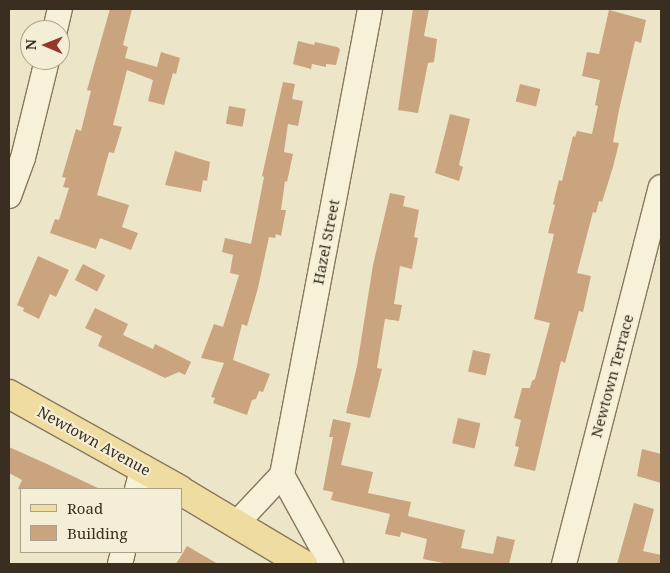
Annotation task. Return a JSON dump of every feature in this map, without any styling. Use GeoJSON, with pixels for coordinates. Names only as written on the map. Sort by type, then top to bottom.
{"type":"FeatureCollection","features":[{"type":"Feature","properties":{"kind":"main road","name":"Newtown Avenue"},"geometry":{"type":"LineString","coordinates":[[9,394],[140,478],[173,488]]}},
{"type":"Feature","properties":{"kind":"main road","name":"Newtown Avenue"},"geometry":{"type":"LineString","coordinates":[[182,491],[304,564]]}},
{"type":"Feature","properties":{"kind":"street","name":"Hazel Street"},"geometry":{"type":"LineString","coordinates":[[282,475],[370,9]]}},
{"type":"Feature","properties":{"kind":"street"},"geometry":{"type":"LineString","coordinates":[[9,196],[23,158],[45,70]]}},
{"type":"Feature","properties":{"kind":"street","name":"Newtown Terrace"},"geometry":{"type":"LineString","coordinates":[[564,564],[661,187]]}},
{"type":"Feature","properties":{"kind":"street"},"geometry":{"type":"LineString","coordinates":[[236,524],[282,475],[331,564]]}},
{"type":"Feature","properties":{"kind":"building"},"geometry":{"type":"Polygon","coordinates":[[[110,9],[132,9],[123,45],[128,47],[125,58],[157,67],[161,52],[180,58],[176,74],[173,73],[164,105],[148,101],[153,80],[127,70],[113,125],[122,127],[114,153],[109,152],[97,195],[129,205],[122,227],[138,233],[131,250],[100,238],[96,249],[50,233],[55,219],[59,220],[69,188],[63,187],[66,178],[62,177],[76,129],[81,131],[91,91],[87,90],[110,9]]]}},
{"type":"Feature","properties":{"kind":"building"},"geometry":{"type":"Polygon","coordinates":[[[413,9],[429,9],[424,36],[437,39],[434,62],[428,63],[418,113],[398,110],[413,9]]]}},
{"type":"Feature","properties":{"kind":"building"},"geometry":{"type":"Polygon","coordinates":[[[609,10],[646,20],[641,43],[635,41],[619,110],[613,142],[619,143],[613,167],[602,202],[599,201],[596,213],[593,212],[577,273],[591,276],[583,312],[579,311],[565,363],[561,361],[535,471],[514,466],[519,447],[515,446],[521,420],[514,418],[522,388],[530,388],[532,381],[535,379],[550,323],[534,319],[554,234],[548,233],[555,205],[553,204],[559,180],[562,181],[573,136],[575,137],[577,131],[592,134],[598,106],[595,105],[600,80],[582,76],[587,52],[599,54],[609,10]]]}},
{"type":"Feature","properties":{"kind":"building"},"geometry":{"type":"Polygon","coordinates":[[[298,41],[314,45],[315,42],[337,47],[340,49],[336,65],[326,64],[326,67],[312,64],[311,69],[293,64],[298,41]]]}},
{"type":"Feature","properties":{"kind":"building"},"geometry":{"type":"Polygon","coordinates":[[[283,82],[295,84],[292,99],[303,101],[298,126],[288,124],[284,152],[293,154],[287,182],[285,181],[281,210],[286,210],[281,236],[276,234],[275,238],[269,237],[258,288],[247,326],[242,324],[233,360],[270,374],[263,392],[259,391],[256,399],[252,400],[247,415],[213,403],[215,398],[211,397],[224,363],[201,358],[214,324],[223,327],[239,275],[230,273],[233,255],[222,252],[225,238],[251,244],[264,177],[262,176],[283,82]]]}},
{"type":"Feature","properties":{"kind":"building"},"geometry":{"type":"Polygon","coordinates":[[[520,84],[540,89],[536,107],[516,101],[520,84]]]}},
{"type":"Feature","properties":{"kind":"building"},"geometry":{"type":"Polygon","coordinates":[[[229,106],[246,109],[243,127],[226,124],[229,106]]]}},
{"type":"Feature","properties":{"kind":"building"},"geometry":{"type":"Polygon","coordinates":[[[450,114],[470,119],[459,165],[463,167],[459,181],[435,173],[450,114]]]}},
{"type":"Feature","properties":{"kind":"building"},"geometry":{"type":"Polygon","coordinates":[[[175,151],[210,162],[207,181],[203,180],[201,192],[165,185],[175,151]]]}},
{"type":"Feature","properties":{"kind":"building"},"geometry":{"type":"Polygon","coordinates":[[[390,193],[405,196],[403,206],[419,210],[414,237],[418,238],[412,269],[400,266],[394,304],[402,305],[399,321],[385,319],[377,368],[382,369],[370,418],[346,413],[357,366],[373,265],[390,193]]]}},
{"type":"Feature","properties":{"kind":"building"},"geometry":{"type":"Polygon","coordinates":[[[38,256],[69,270],[56,297],[50,294],[39,319],[23,311],[24,308],[17,305],[38,256]]]}},
{"type":"Feature","properties":{"kind":"building"},"geometry":{"type":"Polygon","coordinates":[[[83,264],[105,275],[97,291],[75,280],[83,264]]]}},
{"type":"Feature","properties":{"kind":"building"},"geometry":{"type":"Polygon","coordinates":[[[95,308],[128,324],[123,335],[153,349],[155,344],[191,362],[185,375],[179,372],[165,378],[98,346],[102,336],[85,328],[95,308]]]}},
{"type":"Feature","properties":{"kind":"building"},"geometry":{"type":"Polygon","coordinates":[[[473,350],[491,354],[486,375],[468,371],[473,350]]]}},
{"type":"Feature","properties":{"kind":"building"},"geometry":{"type":"Polygon","coordinates":[[[458,418],[480,423],[475,449],[452,443],[458,418]]]}},
{"type":"Feature","properties":{"kind":"building"},"geometry":{"type":"Polygon","coordinates":[[[333,419],[351,423],[341,465],[373,472],[368,493],[411,502],[408,516],[465,530],[461,548],[493,554],[497,536],[515,540],[509,564],[448,564],[423,559],[427,539],[401,532],[400,537],[385,534],[390,514],[331,500],[333,492],[323,490],[333,437],[329,437],[333,419]]]}},
{"type":"Feature","properties":{"kind":"building"},"geometry":{"type":"Polygon","coordinates":[[[9,447],[98,488],[18,489],[22,480],[9,473],[9,447]]]}},
{"type":"Feature","properties":{"kind":"building"},"geometry":{"type":"Polygon","coordinates":[[[642,449],[661,454],[661,483],[637,476],[642,449]]]}},
{"type":"Feature","properties":{"kind":"building"},"geometry":{"type":"Polygon","coordinates":[[[634,503],[654,509],[643,551],[661,555],[661,564],[617,564],[634,503]]]}},
{"type":"Feature","properties":{"kind":"building"},"geometry":{"type":"Polygon","coordinates":[[[187,546],[218,564],[176,564],[187,546]]]}}]}
